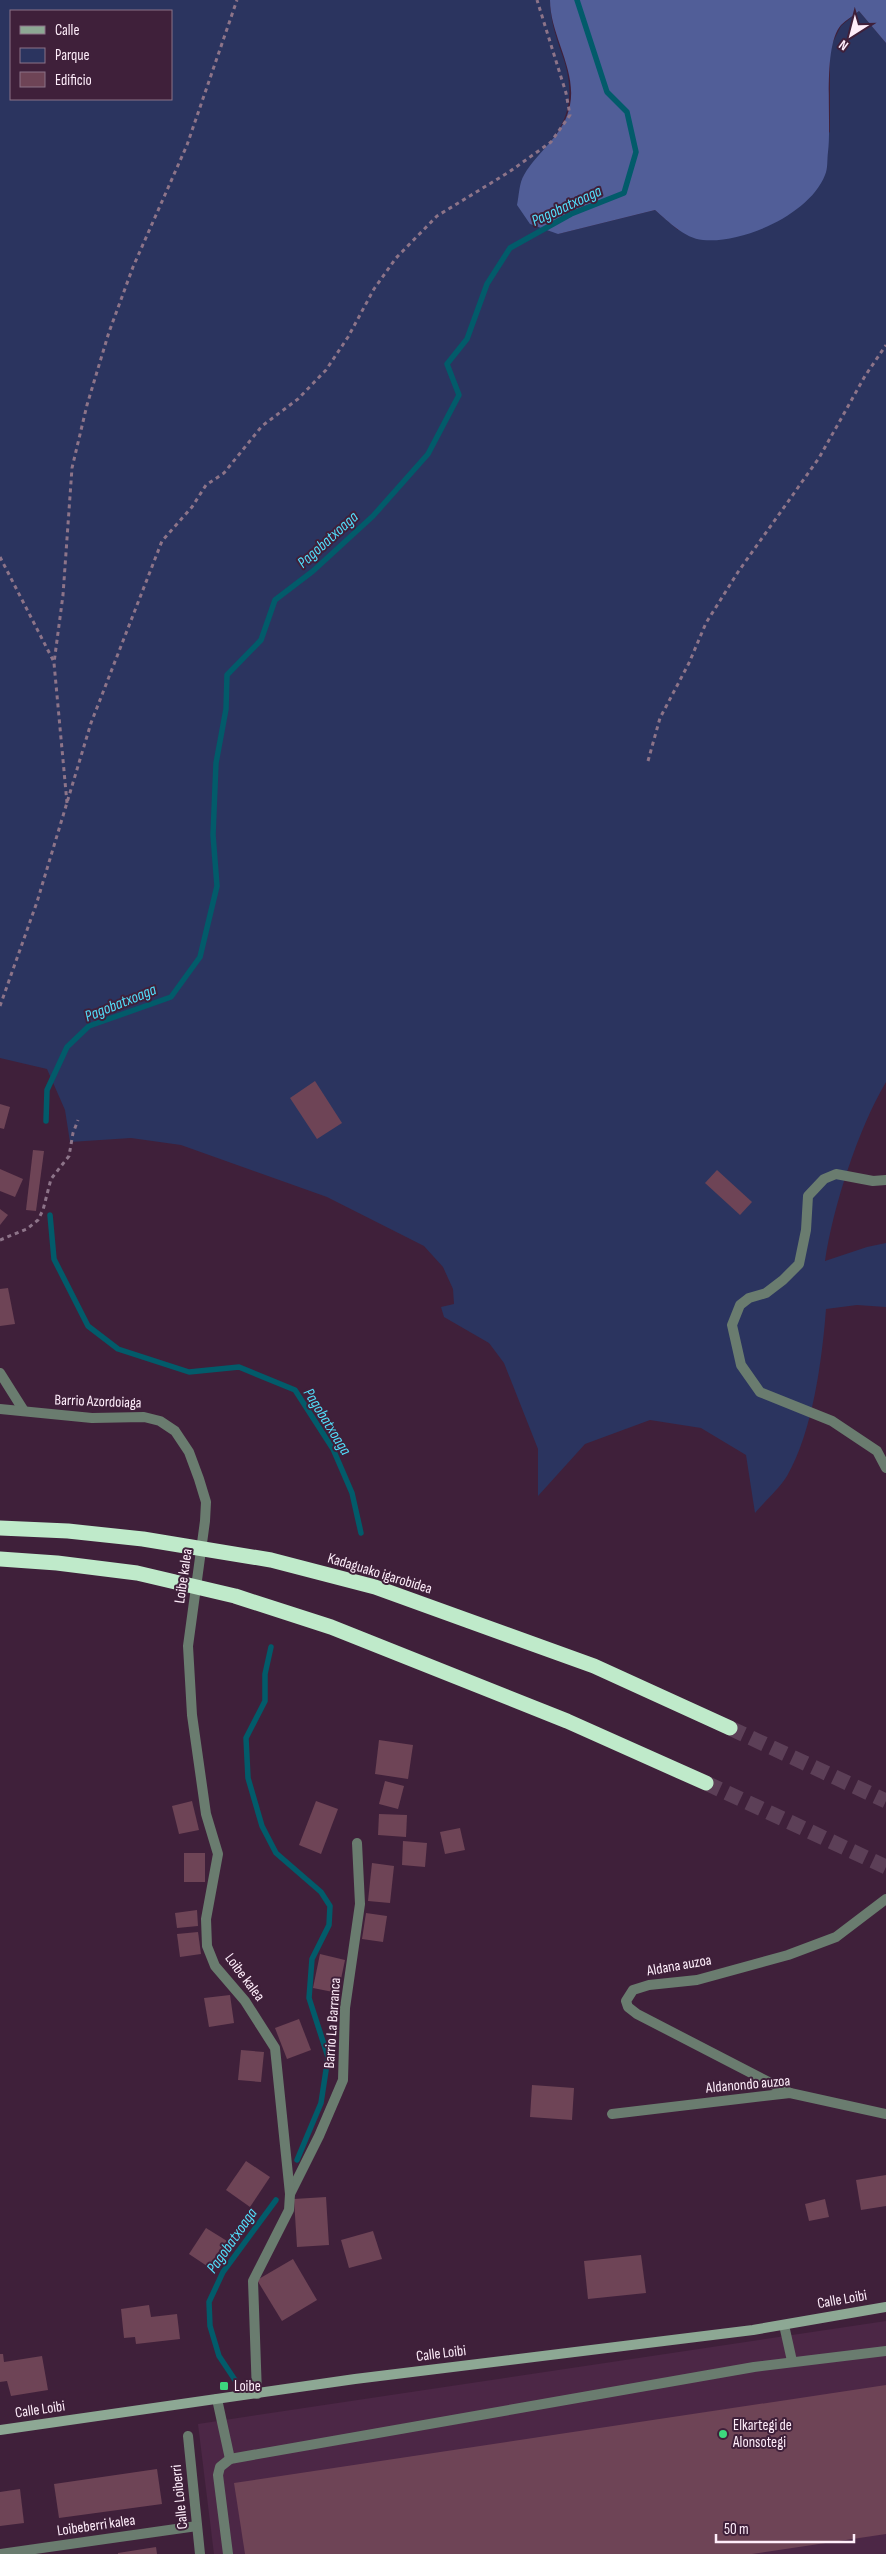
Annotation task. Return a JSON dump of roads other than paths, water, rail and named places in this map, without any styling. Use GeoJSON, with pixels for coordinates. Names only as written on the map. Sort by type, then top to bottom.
{"type":"FeatureCollection","features":[{"type":"Feature","properties":{"kind":"highway","name":"Kadaguako igarobidea"},"geometry":{"type":"LineString","coordinates":[[0,1528],[68,1531],[143,1539],[271,1560],[374,1587],[594,1666],[730,1728]]}},
{"type":"Feature","properties":{"kind":"highway"},"geometry":{"type":"LineString","coordinates":[[0,1559],[57,1563],[137,1573],[235,1596],[331,1627],[567,1721],[706,1783]]}},
{"type":"Feature","properties":{"kind":"street"},"geometry":{"type":"LineString","coordinates":[[886,1180],[873,1181],[836,1174],[824,1179],[808,1196],[806,1230],[799,1264],[766,1293],[749,1298],[740,1305],[732,1325],[741,1365],[760,1392],[832,1421],[876,1450],[886,1468]]}},
{"type":"Feature","properties":{"kind":"street"},"geometry":{"type":"LineString","coordinates":[[0,1374],[24,1411]]}},
{"type":"Feature","properties":{"kind":"street","name":"Barrio Azordoiaga"},"geometry":{"type":"LineString","coordinates":[[0,1409],[92,1418],[144,1417],[160,1421],[175,1431],[188,1452],[199,1479]]}},
{"type":"Feature","properties":{"kind":"street","name":"Loibe kalea"},"geometry":{"type":"LineString","coordinates":[[199,1479],[206,1502],[205,1521],[188,1646],[192,1715],[206,1814],[218,1854],[206,1919],[207,1946],[215,1966],[245,2001],[275,2048],[290,2194],[289,2210],[253,2281],[257,2394]]}},
{"type":"Feature","properties":{"kind":"street","name":"Barrio La Barranca"},"geometry":{"type":"LineString","coordinates":[[290,2194],[319,2136],[342,2080],[345,2008],[360,1904],[357,1843]]}},
{"type":"Feature","properties":{"kind":"street","name":"Aldana auzoa"},"geometry":{"type":"LineString","coordinates":[[790,2092],[637,2014],[628,2007],[626,2001],[629,1994],[633,1990],[649,1985],[696,1980],[788,1955],[836,1937],[886,1899]]}},
{"type":"Feature","properties":{"kind":"street","name":"Aldanondo auzoa"},"geometry":{"type":"LineString","coordinates":[[612,2114],[790,2092],[886,2114]]}},
{"type":"Feature","properties":{"kind":"street","name":"Calle Loibi"},"geometry":{"type":"LineString","coordinates":[[0,2430],[355,2379],[784,2325],[886,2307]]}},
{"type":"Feature","properties":{"kind":"street"},"geometry":{"type":"LineString","coordinates":[[784,2325],[792,2361]]}},
{"type":"Feature","properties":{"kind":"street"},"geometry":{"type":"LineString","coordinates":[[228,2554],[218,2475],[220,2467],[230,2459],[792,2361],[886,2351]]}},
{"type":"Feature","properties":{"kind":"street"},"geometry":{"type":"LineString","coordinates":[[217,2400],[230,2459]]}},
{"type":"Feature","properties":{"kind":"street","name":"Calle Loiberri"},"geometry":{"type":"LineString","coordinates":[[188,2436],[200,2554]]}},
{"type":"Feature","properties":{"kind":"street","name":"Loibeberri kalea"},"geometry":{"type":"LineString","coordinates":[[0,2554],[197,2526]]}},
{"type":"Feature","properties":{"kind":"waterway","name":"Pagobatxoaga"},"geometry":{"type":"LineString","coordinates":[[46,1121],[47,1090],[67,1047],[89,1026],[171,997],[200,957],[217,886],[213,835],[216,763],[226,709],[227,675],[261,640],[275,600],[313,571],[373,516],[428,454],[459,395],[447,364],[467,339],[487,284],[510,248],[571,214],[624,193],[636,152],[627,112],[607,92],[577,0]]}},
{"type":"Feature","properties":{"kind":"waterway","name":"Pagobatxoaga"},"geometry":{"type":"LineString","coordinates":[[50,1215],[54,1259],[88,1326],[118,1349],[189,1372],[239,1367],[295,1390],[333,1449],[352,1493],[361,1533]]}},
{"type":"Feature","properties":{"kind":"waterway","name":"Pagobatxoaga"},"geometry":{"type":"LineString","coordinates":[[271,1647],[265,1674],[265,1701],[246,1738],[248,1778],[262,1826],[276,1853],[321,1892],[330,1906],[329,1925],[312,1959],[309,1998],[328,2057],[321,2103],[297,2160]]}},
{"type":"Feature","properties":{"kind":"waterway","name":"Pagobatxoaga"},"geometry":{"type":"LineString","coordinates":[[235,2380],[219,2356],[210,2326],[209,2302],[223,2272],[276,2200]]}},
{"type":"Feature","properties":{"kind":"tunnel"},"geometry":{"type":"LineString","coordinates":[[730,1728],[886,1801]]}},
{"type":"Feature","properties":{"kind":"tunnel"},"geometry":{"type":"LineString","coordinates":[[706,1783],[886,1867]]}},
{"type":"Feature","properties":{"kind":"place","name":"Loibe"},"geometry":{"type":"Point","coordinates":[224,2386]}},
{"type":"Feature","properties":{"kind":"place","name":"Elkartegi de Alonsotegi"},"geometry":{"type":"Point","coordinates":[723,2434]}}]}
